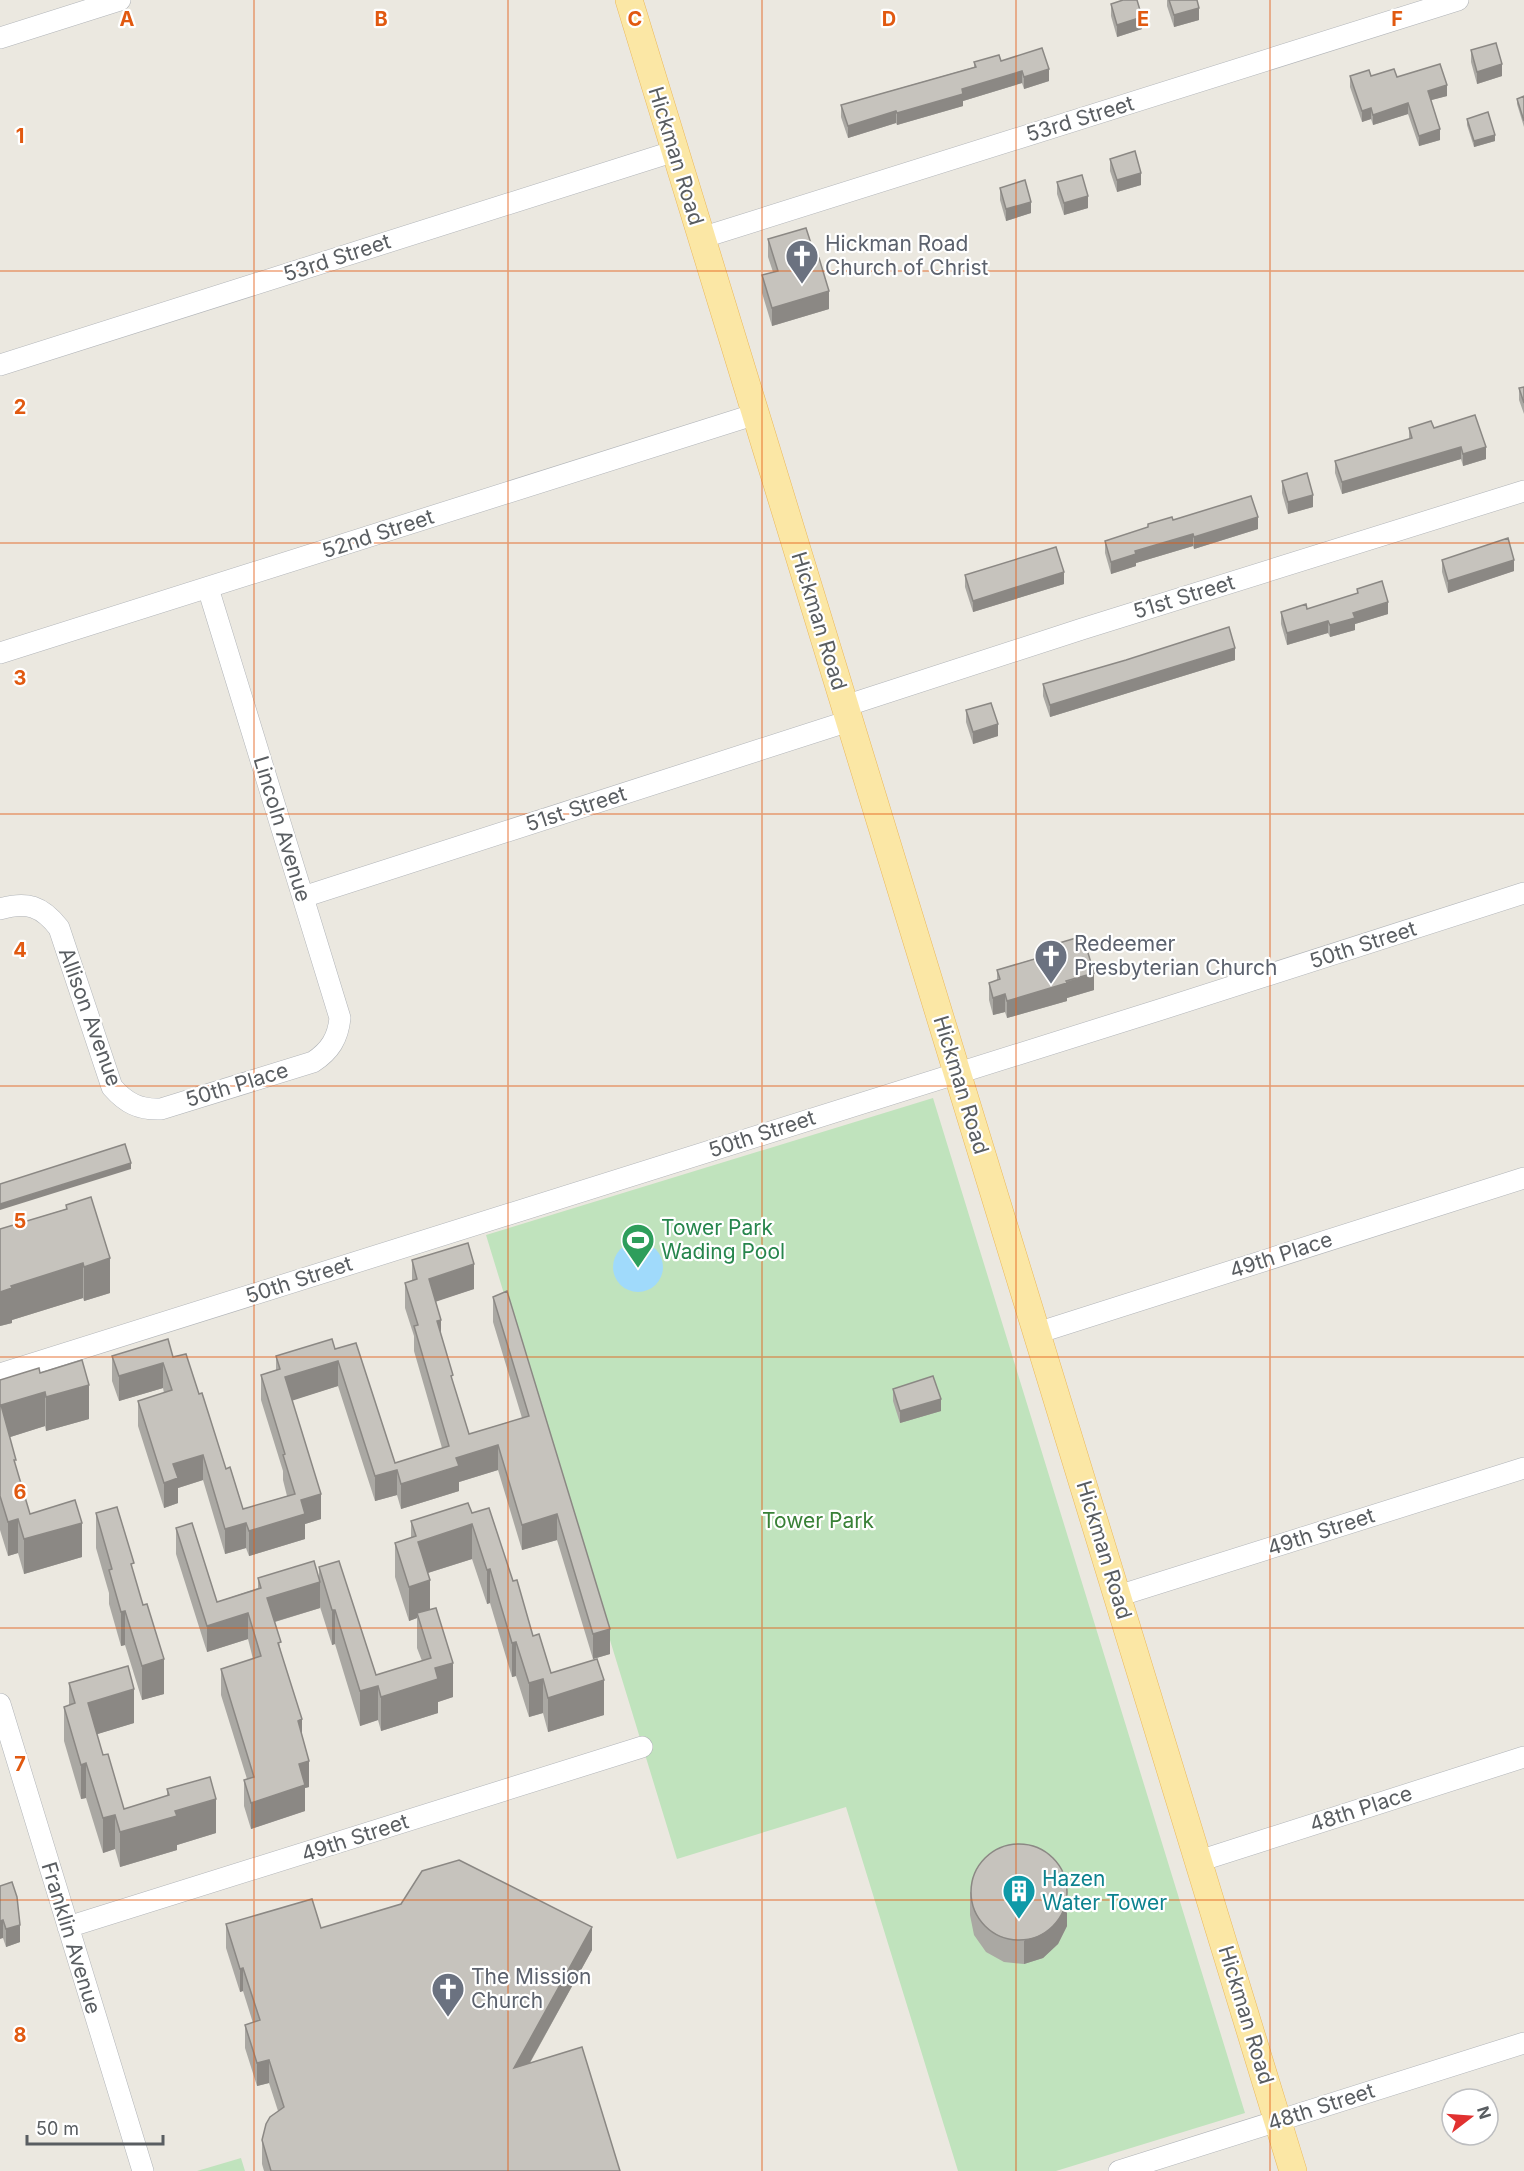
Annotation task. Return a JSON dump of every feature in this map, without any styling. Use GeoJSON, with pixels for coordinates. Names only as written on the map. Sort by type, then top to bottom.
{"type":"FeatureCollection","features":[{"type":"Feature","properties":{"kind":"main road","name":"Hickman Road"},"geometry":{"type":"LineString","coordinates":[[628,0],[1293,2171]]}},
{"type":"Feature","properties":{"kind":"street"},"geometry":{"type":"LineString","coordinates":[[0,38],[120,0]]}},
{"type":"Feature","properties":{"kind":"street","name":"53rd Street"},"geometry":{"type":"LineString","coordinates":[[701,238],[1458,0]]}},
{"type":"Feature","properties":{"kind":"street","name":"53rd Street"},"geometry":{"type":"LineString","coordinates":[[0,366],[675,151]]}},
{"type":"Feature","properties":{"kind":"street","name":"52nd Street"},"geometry":{"type":"LineString","coordinates":[[0,653],[756,414]]}},
{"type":"Feature","properties":{"kind":"street","name":"51st Street"},"geometry":{"type":"LineString","coordinates":[[303,897],[847,713],[1082,629],[1524,491]]}},
{"type":"Feature","properties":{"kind":"street","name":"Lincoln Avenue"},"geometry":{"type":"LineString","coordinates":[[208,588],[340,1018],[338,1032],[332,1045],[313,1062]]}},
{"type":"Feature","properties":{"kind":"street","name":"50th Street"},"geometry":{"type":"LineString","coordinates":[[0,1374],[1182,1003],[1524,893]]}},
{"type":"Feature","properties":{"kind":"street","name":"Allison Avenue"},"geometry":{"type":"LineString","coordinates":[[0,909],[26,905],[39,909],[59,928],[112,1086],[122,1098],[135,1106],[150,1110],[161,1109]]}},
{"type":"Feature","properties":{"kind":"street","name":"50th Place"},"geometry":{"type":"LineString","coordinates":[[161,1109],[313,1062]]}},
{"type":"Feature","properties":{"kind":"street","name":"49th Place"},"geometry":{"type":"LineString","coordinates":[[1037,1333],[1524,1178]]}},
{"type":"Feature","properties":{"kind":"street","name":"49th Street"},"geometry":{"type":"LineString","coordinates":[[1118,1596],[1524,1468]]}},
{"type":"Feature","properties":{"kind":"street","name":"Franklin Avenue"},"geometry":{"type":"LineString","coordinates":[[0,1704],[143,2171]]}},
{"type":"Feature","properties":{"kind":"street","name":"49th Street"},"geometry":{"type":"LineString","coordinates":[[68,1928],[642,1747]]}},
{"type":"Feature","properties":{"kind":"street","name":"48th Place"},"geometry":{"type":"LineString","coordinates":[[1199,1861],[1524,1757]]}},
{"type":"Feature","properties":{"kind":"street","name":"48th Street"},"geometry":{"type":"LineString","coordinates":[[1119,2171],[1524,2043]]}},
{"type":"Feature","properties":{"kind":"green space","name":"Tower Park"},"geometry":{"type":"Polygon","coordinates":[[[933,1098],[1245,2113],[1056,2171],[958,2171],[846,1807],[677,1859],[486,1235],[933,1098]]]}},
{"type":"Feature","properties":{"kind":"green space"},"geometry":{"type":"Polygon","coordinates":[[[241,2158],[245,2171],[197,2171],[241,2158]]]}},
{"type":"Feature","properties":{"kind":"water","name":"Tower Park Wading Pool"},"geometry":{"type":"Polygon","coordinates":[[[633,1242],[643,1242],[656,1249],[663,1262],[663,1272],[656,1285],[643,1292],[633,1292],[624,1288],[617,1281],[613,1272],[613,1262],[617,1253],[624,1246],[633,1242]]]}},
{"type":"Feature","properties":{"kind":"building"},"geometry":{"type":"Polygon","coordinates":[[[1123,0],[1137,0],[1142,17],[1117,25],[1111,4],[1123,0]]]}},
{"type":"Feature","properties":{"kind":"building"},"geometry":{"type":"Polygon","coordinates":[[[1169,0],[1197,0],[1199,8],[1174,15],[1169,0]]]}},
{"type":"Feature","properties":{"kind":"building"},"geometry":{"type":"Polygon","coordinates":[[[1496,43],[1502,64],[1477,72],[1471,50],[1496,43]]]}},
{"type":"Feature","properties":{"kind":"building"},"geometry":{"type":"Polygon","coordinates":[[[1042,48],[1049,69],[1024,77],[1022,71],[962,89],[963,94],[848,126],[841,105],[976,67],[974,62],[999,55],[1001,61],[1042,48]]]}},
{"type":"Feature","properties":{"kind":"building"},"geometry":{"type":"Polygon","coordinates":[[[1440,64],[1447,85],[1428,91],[1440,129],[1419,136],[1408,103],[1373,115],[1371,108],[1362,111],[1350,76],[1369,70],[1371,76],[1394,69],[1397,77],[1440,64]]]}},
{"type":"Feature","properties":{"kind":"building"},"geometry":{"type":"Polygon","coordinates":[[[1524,96],[1524,121],[1517,99],[1524,96]]]}},
{"type":"Feature","properties":{"kind":"building"},"geometry":{"type":"Polygon","coordinates":[[[1488,112],[1495,135],[1474,141],[1467,119],[1488,112]]]}},
{"type":"Feature","properties":{"kind":"building"},"geometry":{"type":"Polygon","coordinates":[[[1135,151],[1141,173],[1117,180],[1110,159],[1135,151]]]}},
{"type":"Feature","properties":{"kind":"building"},"geometry":{"type":"Polygon","coordinates":[[[1082,175],[1088,196],[1064,203],[1057,182],[1082,175]]]}},
{"type":"Feature","properties":{"kind":"building"},"geometry":{"type":"Polygon","coordinates":[[[1025,180],[1031,202],[1006,209],[1000,188],[1025,180]]]}},
{"type":"Feature","properties":{"kind":"building","name":"Hickman Road Church of Christ"},"geometry":{"type":"Polygon","coordinates":[[[806,228],[816,259],[819,258],[829,291],[772,308],[762,275],[778,271],[768,239],[806,228]]]}},
{"type":"Feature","properties":{"kind":"building"},"geometry":{"type":"Polygon","coordinates":[[[1524,387],[1524,403],[1519,388],[1524,387]]]}},
{"type":"Feature","properties":{"kind":"building"},"geometry":{"type":"Polygon","coordinates":[[[1475,415],[1486,447],[1463,454],[1461,447],[1342,482],[1335,461],[1412,438],[1409,428],[1431,421],[1434,428],[1475,415]]]}},
{"type":"Feature","properties":{"kind":"building"},"geometry":{"type":"Polygon","coordinates":[[[1307,473],[1313,495],[1288,502],[1282,481],[1307,473]]]}},
{"type":"Feature","properties":{"kind":"building"},"geometry":{"type":"Polygon","coordinates":[[[1251,496],[1258,517],[1194,537],[1193,534],[1135,551],[1136,554],[1111,562],[1105,541],[1148,527],[1148,524],[1172,517],[1173,520],[1251,496]]]}},
{"type":"Feature","properties":{"kind":"building"},"geometry":{"type":"Polygon","coordinates":[[[1508,538],[1514,560],[1448,581],[1442,560],[1508,538]]]}},
{"type":"Feature","properties":{"kind":"building"},"geometry":{"type":"Polygon","coordinates":[[[1056,547],[1064,572],[973,601],[965,575],[1056,547]]]}},
{"type":"Feature","properties":{"kind":"building"},"geometry":{"type":"Polygon","coordinates":[[[1382,581],[1388,602],[1353,613],[1355,618],[1330,625],[1328,621],[1287,633],[1281,612],[1306,604],[1307,609],[1358,593],[1357,589],[1382,581]]]}},
{"type":"Feature","properties":{"kind":"building"},"geometry":{"type":"Polygon","coordinates":[[[1229,627],[1235,648],[1050,705],[1043,684],[1229,627]]]}},
{"type":"Feature","properties":{"kind":"building"},"geometry":{"type":"Polygon","coordinates":[[[991,703],[998,724],[973,732],[966,710],[991,703]]]}},
{"type":"Feature","properties":{"kind":"building"},"geometry":{"type":"Polygon","coordinates":[[[1083,936],[1094,973],[1007,1001],[1005,994],[993,998],[989,983],[1000,979],[997,970],[1062,951],[1059,943],[1083,936]]]}},
{"type":"Feature","properties":{"kind":"building"},"geometry":{"type":"Polygon","coordinates":[[[125,1144],[131,1163],[0,1204],[0,1184],[125,1144]]]}},
{"type":"Feature","properties":{"kind":"building"},"geometry":{"type":"Polygon","coordinates":[[[91,1197],[110,1258],[84,1267],[83,1263],[11,1286],[12,1288],[0,1292],[0,1229],[67,1209],[66,1205],[91,1197]]]}},
{"type":"Feature","properties":{"kind":"building"},"geometry":{"type":"Polygon","coordinates":[[[468,1243],[474,1264],[429,1279],[441,1320],[437,1321],[453,1375],[451,1376],[469,1434],[529,1416],[493,1297],[507,1291],[610,1629],[593,1634],[557,1514],[522,1525],[498,1445],[456,1458],[459,1466],[401,1484],[397,1470],[375,1476],[338,1361],[285,1377],[321,1494],[301,1500],[305,1514],[249,1531],[246,1523],[225,1529],[203,1455],[173,1464],[178,1478],[164,1483],[138,1401],[172,1390],[163,1363],[119,1376],[112,1356],[168,1339],[173,1357],[186,1354],[199,1394],[202,1393],[226,1469],[230,1467],[243,1509],[295,1494],[261,1375],[280,1369],[276,1356],[332,1339],[335,1349],[356,1343],[395,1463],[449,1446],[414,1326],[418,1325],[405,1283],[417,1279],[412,1260],[468,1243]]]}},
{"type":"Feature","properties":{"kind":"building"},"geometry":{"type":"Polygon","coordinates":[[[82,1360],[89,1385],[46,1397],[45,1392],[1,1405],[30,1514],[75,1500],[82,1523],[24,1539],[18,1519],[8,1522],[0,1496],[0,1380],[39,1368],[40,1373],[82,1360]]]}},
{"type":"Feature","properties":{"kind":"building"},"geometry":{"type":"Polygon","coordinates":[[[933,1376],[941,1399],[900,1411],[893,1389],[933,1376]]]}},
{"type":"Feature","properties":{"kind":"building"},"geometry":{"type":"Polygon","coordinates":[[[468,1503],[472,1513],[489,1508],[513,1581],[517,1580],[533,1636],[539,1634],[551,1673],[597,1659],[604,1680],[548,1698],[543,1679],[529,1683],[516,1642],[512,1643],[490,1569],[487,1570],[472,1524],[418,1542],[430,1580],[409,1587],[395,1543],[416,1536],[411,1521],[468,1503]]]}},
{"type":"Feature","properties":{"kind":"building"},"geometry":{"type":"Polygon","coordinates":[[[117,1507],[134,1563],[131,1564],[143,1605],[147,1604],[164,1659],[142,1666],[125,1611],[121,1612],[109,1570],[112,1569],[96,1513],[117,1507]]]}},
{"type":"Feature","properties":{"kind":"building"},"geometry":{"type":"Polygon","coordinates":[[[192,1523],[217,1602],[261,1588],[258,1578],[314,1561],[320,1582],[267,1598],[281,1642],[278,1643],[302,1719],[298,1721],[309,1761],[299,1764],[305,1785],[251,1803],[244,1780],[254,1777],[221,1669],[261,1656],[248,1613],[207,1626],[176,1528],[192,1523]]]}},
{"type":"Feature","properties":{"kind":"building"},"geometry":{"type":"Polygon","coordinates":[[[339,1561],[376,1675],[431,1658],[417,1613],[436,1608],[453,1663],[435,1668],[438,1679],[381,1697],[378,1686],[360,1691],[319,1567],[339,1561]]]}},
{"type":"Feature","properties":{"kind":"building"},"geometry":{"type":"Polygon","coordinates":[[[128,1666],[134,1689],[88,1703],[103,1755],[108,1754],[124,1809],[169,1795],[167,1789],[210,1777],[216,1799],[175,1811],[177,1816],[120,1832],[115,1815],[103,1818],[86,1763],[81,1765],[64,1707],[75,1703],[69,1683],[128,1666]]]}},
{"type":"Feature","properties":{"kind":"building","name":"Hazen Water Tower"},"geometry":{"type":"Polygon","coordinates":[[[1019,1844],[1037,1848],[1053,1858],[1063,1874],[1067,1892],[1063,1910],[1053,1926],[1037,1936],[1019,1940],[1001,1936],[985,1926],[975,1910],[971,1892],[975,1874],[985,1858],[1001,1848],[1019,1844]]]}},
{"type":"Feature","properties":{"kind":"building","name":"The Mission Church"},"geometry":{"type":"Polygon","coordinates":[[[459,1860],[592,1927],[514,2068],[582,2047],[620,2171],[271,2171],[262,2140],[270,2117],[284,2107],[269,2060],[257,2063],[245,2025],[260,2020],[243,1968],[240,1969],[226,1924],[312,1899],[321,1928],[401,1904],[422,1871],[459,1860]]]}},
{"type":"Feature","properties":{"kind":"building"},"geometry":{"type":"Polygon","coordinates":[[[12,1882],[17,1897],[20,1925],[6,1929],[3,1920],[0,1921],[0,1886],[12,1882]]]}},
{"type":"Feature","properties":{"kind":"place","name":"Hickman Road Church of Christ"},"geometry":{"type":"Point","coordinates":[802,285]}},
{"type":"Feature","properties":{"kind":"place","name":"Redeemer Presbyterian Church"},"geometry":{"type":"Point","coordinates":[1051,985]}},
{"type":"Feature","properties":{"kind":"place","name":"Tower Park Wading Pool"},"geometry":{"type":"Point","coordinates":[638,1269]}},
{"type":"Feature","properties":{"kind":"place","name":"Hazen Water Tower"},"geometry":{"type":"Point","coordinates":[1019,1920]}},
{"type":"Feature","properties":{"kind":"place","name":"The Mission Church"},"geometry":{"type":"Point","coordinates":[448,2018]}}]}
